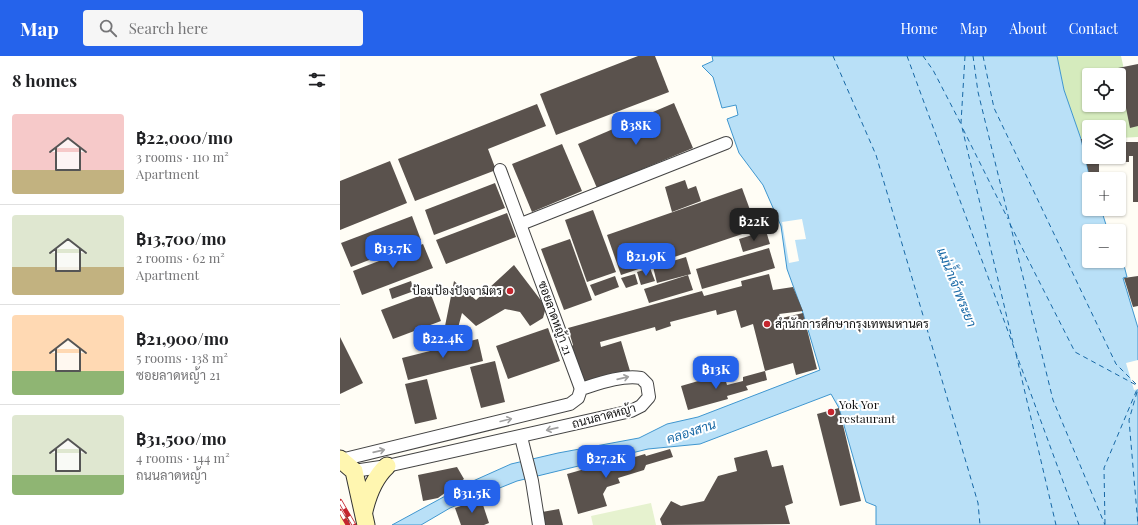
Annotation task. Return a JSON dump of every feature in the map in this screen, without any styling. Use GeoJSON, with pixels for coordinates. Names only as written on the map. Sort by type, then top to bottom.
{"type":"FeatureCollection","features":[{"type":"Feature","properties":{"kind":"main road"},"geometry":{"type":"LineString","coordinates":[[343,465],[365,519]]}},
{"type":"Feature","properties":{"kind":"main road"},"geometry":{"type":"LineString","coordinates":[[365,519],[375,481],[387,466]]}},
{"type":"Feature","properties":{"kind":"street"},"geometry":{"type":"LineString","coordinates":[[521,224],[726,143]]}},
{"type":"Feature","properties":{"kind":"street","name":"ซอยลาดหญ้า 21"},"geometry":{"type":"LineString","coordinates":[[500,170],[581,389]]}},
{"type":"Feature","properties":{"kind":"street","name":"ถนนลาดหญ้า"},"geometry":{"type":"LineString","coordinates":[[630,376],[641,378],[647,384],[649,397],[641,406],[631,411],[387,466],[343,465],[570,404],[578,398],[581,389],[630,376]]}},
{"type":"Feature","properties":{"kind":"street"},"geometry":{"type":"LineString","coordinates":[[521,437],[532,481],[539,525]]}},
{"type":"Feature","properties":{"kind":"green space"},"geometry":{"type":"Polygon","coordinates":[[[1057,56],[1121,56],[1124,68],[1082,68],[1082,112],[1126,112],[1126,78],[1136,123],[1138,123],[1138,137],[1126,138],[1126,120],[1082,120],[1081,139],[1064,90],[1057,56]]]}},
{"type":"Feature","properties":{"kind":"green space"},"geometry":{"type":"Polygon","coordinates":[[[651,503],[656,525],[593,525],[591,516],[651,503]]]}},
{"type":"Feature","properties":{"kind":"water"},"geometry":{"type":"Polygon","coordinates":[[[712,56],[1057,56],[1064,90],[1081,139],[1082,164],[1087,164],[1088,172],[1082,172],[1082,216],[1103,216],[1106,224],[1082,224],[1082,268],[1125,268],[1127,277],[1123,278],[1138,328],[1138,525],[876,525],[876,506],[866,502],[839,408],[831,394],[700,444],[648,449],[517,481],[450,508],[421,525],[392,525],[473,481],[511,464],[558,453],[639,438],[667,424],[698,417],[820,370],[803,313],[787,269],[781,226],[763,185],[739,153],[727,119],[738,115],[736,105],[722,108],[713,77],[702,66],[713,61],[712,56]]]}},
{"type":"Feature","properties":{"kind":"pier"},"geometry":{"type":"Polygon","coordinates":[[[802,219],[806,239],[795,240],[799,261],[789,263],[782,222],[802,219]]]}},
{"type":"Feature","properties":{"kind":"pier"},"geometry":{"type":"Polygon","coordinates":[[[1138,360],[1138,389],[1134,390],[1126,363],[1138,360]]]}},
{"type":"Feature","properties":{"kind":"building"},"geometry":{"type":"Polygon","coordinates":[[[638,56],[655,56],[669,92],[556,135],[540,94],[638,56]]]}},
{"type":"Feature","properties":{"kind":"building"},"geometry":{"type":"Polygon","coordinates":[[[1138,64],[1138,126],[1130,128],[1126,108],[1126,68],[1118,68],[1138,64]]]}},
{"type":"Feature","properties":{"kind":"building"},"geometry":{"type":"Polygon","coordinates":[[[674,103],[693,148],[597,188],[578,144],[674,103]]]}},
{"type":"Feature","properties":{"kind":"building"},"geometry":{"type":"Polygon","coordinates":[[[537,104],[546,126],[488,149],[496,170],[415,201],[398,159],[537,104]]]}},
{"type":"Feature","properties":{"kind":"building"},"geometry":{"type":"Polygon","coordinates":[[[1126,142],[1138,142],[1138,156],[1129,156],[1129,162],[1126,162],[1126,142]]]}},
{"type":"Feature","properties":{"kind":"building"},"geometry":{"type":"Polygon","coordinates":[[[562,144],[582,191],[532,212],[512,164],[562,144]]]}},
{"type":"Feature","properties":{"kind":"building"},"geometry":{"type":"Polygon","coordinates":[[[1133,156],[1138,156],[1138,202],[1133,202],[1133,156]]]}},
{"type":"Feature","properties":{"kind":"building"},"geometry":{"type":"Polygon","coordinates":[[[390,161],[407,203],[340,230],[340,181],[390,161]]]}},
{"type":"Feature","properties":{"kind":"building"},"geometry":{"type":"Polygon","coordinates":[[[1087,164],[1099,164],[1099,172],[1089,172],[1087,164]]]}},
{"type":"Feature","properties":{"kind":"building"},"geometry":{"type":"Polygon","coordinates":[[[685,180],[688,189],[696,186],[701,201],[672,212],[665,187],[685,180]]]}},
{"type":"Feature","properties":{"kind":"building"},"geometry":{"type":"Polygon","coordinates":[[[495,183],[505,208],[434,235],[425,210],[495,183]]]}},
{"type":"Feature","properties":{"kind":"building"},"geometry":{"type":"Polygon","coordinates":[[[742,188],[757,229],[621,275],[607,235],[742,188]]]}},
{"type":"Feature","properties":{"kind":"building"},"geometry":{"type":"Polygon","coordinates":[[[593,210],[616,272],[587,282],[565,220],[593,210]]]}},
{"type":"Feature","properties":{"kind":"building"},"geometry":{"type":"Polygon","coordinates":[[[507,213],[516,237],[446,264],[436,240],[507,213]]]}},
{"type":"Feature","properties":{"kind":"building"},"geometry":{"type":"Polygon","coordinates":[[[412,216],[421,240],[351,267],[341,243],[412,216]]]}},
{"type":"Feature","properties":{"kind":"building"},"geometry":{"type":"Polygon","coordinates":[[[766,231],[770,244],[743,252],[739,239],[766,231]]]}},
{"type":"Feature","properties":{"kind":"building"},"geometry":{"type":"Polygon","coordinates":[[[570,239],[592,300],[564,310],[541,249],[570,239]]]}},
{"type":"Feature","properties":{"kind":"building"},"geometry":{"type":"Polygon","coordinates":[[[423,244],[433,268],[362,295],[353,271],[423,244]]]}},
{"type":"Feature","properties":{"kind":"building"},"geometry":{"type":"Polygon","coordinates":[[[769,248],[775,268],[702,289],[696,269],[769,248]]]}},
{"type":"Feature","properties":{"kind":"building"},"geometry":{"type":"Polygon","coordinates":[[[686,257],[691,274],[657,283],[653,267],[686,257]]]}},
{"type":"Feature","properties":{"kind":"building","name":"ป้อมป้องปัจจามิตร"},"geometry":{"type":"Polygon","coordinates":[[[514,265],[546,307],[543,318],[530,326],[520,312],[505,309],[476,326],[462,313],[458,328],[445,326],[454,281],[476,300],[514,265]]]}},
{"type":"Feature","properties":{"kind":"building"},"geometry":{"type":"Polygon","coordinates":[[[650,268],[655,281],[641,285],[637,272],[650,268]]]}},
{"type":"Feature","properties":{"kind":"building"},"geometry":{"type":"Polygon","coordinates":[[[635,274],[638,284],[626,288],[621,278],[635,274]]]}},
{"type":"Feature","properties":{"kind":"building"},"geometry":{"type":"Polygon","coordinates":[[[769,274],[773,290],[793,287],[803,311],[779,314],[782,318],[803,313],[817,369],[796,375],[793,363],[765,371],[753,324],[741,328],[736,310],[717,315],[716,310],[670,322],[671,326],[656,331],[655,327],[600,342],[601,347],[621,341],[630,371],[582,384],[571,347],[573,345],[568,328],[702,291],[704,296],[742,286],[741,281],[769,274]]]}},
{"type":"Feature","properties":{"kind":"building"},"geometry":{"type":"Polygon","coordinates":[[[688,275],[693,290],[649,303],[644,289],[688,275]]]}},
{"type":"Feature","properties":{"kind":"building"},"geometry":{"type":"Polygon","coordinates":[[[615,276],[619,287],[595,296],[590,285],[615,276]]]}},
{"type":"Feature","properties":{"kind":"building"},"geometry":{"type":"Polygon","coordinates":[[[1138,276],[1138,306],[1133,307],[1124,278],[1138,276]]]}},
{"type":"Feature","properties":{"kind":"building"},"geometry":{"type":"Polygon","coordinates":[[[411,281],[414,291],[392,299],[389,289],[411,281]]]}},
{"type":"Feature","properties":{"kind":"building"},"geometry":{"type":"Polygon","coordinates":[[[430,292],[441,321],[393,339],[381,310],[430,292]]]}},
{"type":"Feature","properties":{"kind":"building"},"geometry":{"type":"Polygon","coordinates":[[[548,328],[560,361],[508,379],[496,346],[548,328]]]}},
{"type":"Feature","properties":{"kind":"building"},"geometry":{"type":"Polygon","coordinates":[[[340,337],[363,383],[340,394],[340,337]]]}},
{"type":"Feature","properties":{"kind":"building"},"geometry":{"type":"Polygon","coordinates":[[[478,339],[483,361],[408,380],[402,358],[478,339]]]}},
{"type":"Feature","properties":{"kind":"building"},"geometry":{"type":"Polygon","coordinates":[[[495,361],[505,402],[481,408],[470,367],[495,361]]]}},
{"type":"Feature","properties":{"kind":"building"},"geometry":{"type":"Polygon","coordinates":[[[765,371],[767,380],[746,386],[748,390],[727,396],[728,399],[688,410],[681,386],[719,375],[720,379],[725,378],[727,385],[743,381],[743,377],[765,371]]]}},
{"type":"Feature","properties":{"kind":"building"},"geometry":{"type":"Polygon","coordinates":[[[427,379],[437,419],[415,424],[405,384],[427,379]]]}},
{"type":"Feature","properties":{"kind":"building"},"geometry":{"type":"Polygon","coordinates":[[[839,408],[861,501],[840,506],[817,414],[839,408]]]}},
{"type":"Feature","properties":{"kind":"building"},"geometry":{"type":"Polygon","coordinates":[[[670,449],[673,457],[646,465],[644,470],[618,478],[620,483],[607,487],[603,494],[607,506],[578,514],[567,474],[613,461],[614,463],[645,454],[646,456],[670,449]]]}},
{"type":"Feature","properties":{"kind":"building"},"geometry":{"type":"Polygon","coordinates":[[[767,450],[772,467],[783,465],[793,503],[785,506],[790,524],[662,525],[660,519],[671,501],[681,506],[704,501],[718,476],[737,471],[734,458],[767,450]]]}},
{"type":"Feature","properties":{"kind":"building"},"geometry":{"type":"Polygon","coordinates":[[[457,467],[464,479],[438,498],[423,501],[418,475],[457,467]]]}},
{"type":"Feature","properties":{"kind":"building"},"geometry":{"type":"Polygon","coordinates":[[[481,499],[489,523],[484,525],[461,525],[455,508],[481,499]]]}},
{"type":"Feature","properties":{"kind":"building"},"geometry":{"type":"Polygon","coordinates":[[[559,509],[563,525],[545,525],[542,512],[559,509]]]}},
{"type":"Feature","properties":{"kind":"ferry route"},"geometry":{"type":"LineString","coordinates":[[833,56],[876,155],[978,503],[980,525]]}},
{"type":"Feature","properties":{"kind":"ferry route"},"geometry":{"type":"LineString","coordinates":[[907,56],[1079,525]]}},
{"type":"Feature","properties":{"kind":"ferry route"},"geometry":{"type":"LineString","coordinates":[[923,56],[933,70],[961,124]]}},
{"type":"Feature","properties":{"kind":"ferry route"},"geometry":{"type":"LineString","coordinates":[[965,56],[961,123],[1013,343]]}},
{"type":"Feature","properties":{"kind":"ferry route"},"geometry":{"type":"LineString","coordinates":[[973,56],[978,92],[1053,400],[1105,525]]}},
{"type":"Feature","properties":{"kind":"ferry route"},"geometry":{"type":"LineString","coordinates":[[983,56],[994,108],[1116,364],[1136,384]]}},
{"type":"Feature","properties":{"kind":"ferry route"},"geometry":{"type":"LineString","coordinates":[[963,129],[1008,219]]}},
{"type":"Feature","properties":{"kind":"ferry route"},"geometry":{"type":"LineString","coordinates":[[1010,224],[1075,352],[1138,386]]}},
{"type":"Feature","properties":{"kind":"ferry route"},"geometry":{"type":"LineString","coordinates":[[1016,354],[1056,525]]}},
{"type":"Feature","properties":{"kind":"ferry route"},"geometry":{"type":"LineString","coordinates":[[1105,524],[1104,468],[1138,387]]}},
{"type":"Feature","properties":{"kind":"ferry route"},"geometry":{"type":"LineString","coordinates":[[1137,392],[1129,420],[1138,525]]}},
{"type":"Feature","properties":{"kind":"railway"},"geometry":{"type":"LineString","coordinates":[[340,501],[354,525]]}},
{"type":"Feature","properties":{"kind":"railway"},"geometry":{"type":"LineString","coordinates":[[340,511],[348,525]]}},
{"type":"Feature","properties":{"kind":"place","name":"ป้อมป้องปัจจามิตร"},"geometry":{"type":"Point","coordinates":[510,291]}},
{"type":"Feature","properties":{"kind":"place","name":"สำนักการศึกษากรุงเทพมหานคร"},"geometry":{"type":"Point","coordinates":[767,324]}},
{"type":"Feature","properties":{"kind":"place","name":"Yok Yor restaurant"},"geometry":{"type":"Point","coordinates":[831,412]}},
{"type":"Feature","properties":{"kind":"water label","name":"แม่น้ำเจ้าพระยา"},"geometry":{"type":"Point","coordinates":[957,287]}},
{"type":"Feature","properties":{"kind":"water label","name":"คลองสาน"},"geometry":{"type":"Point","coordinates":[691,431]}}]}
